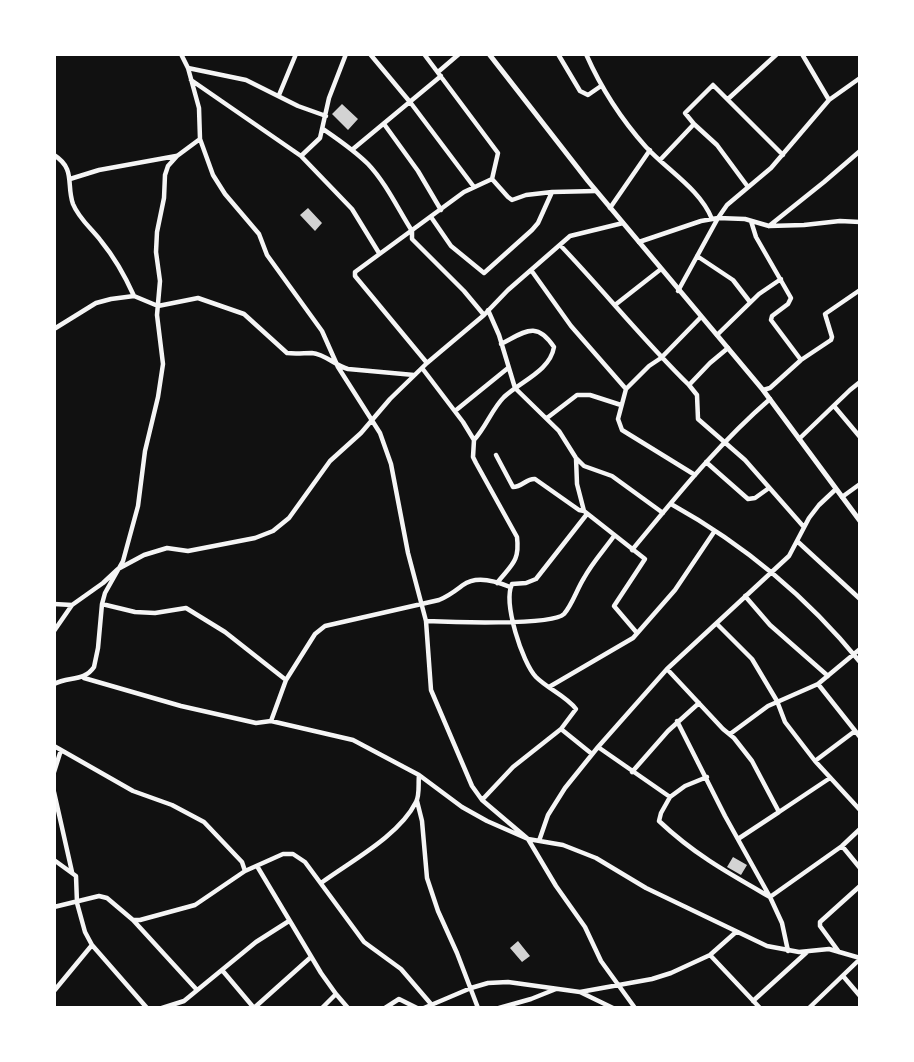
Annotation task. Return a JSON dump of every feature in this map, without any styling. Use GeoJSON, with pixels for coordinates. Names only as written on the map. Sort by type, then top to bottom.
{"type":"FeatureCollection","features":[{"type":"Feature","properties":{"kind":"street"},"geometry":{"type":"LineString","coordinates":[[181,54],[192,80],[199,108],[200,139],[213,176],[259,234],[267,255],[322,331],[338,367],[380,433],[391,464],[408,553],[426,621],[431,690],[472,786],[482,800],[528,839],[556,886],[585,927],[601,961],[635,1008]]}},
{"type":"Feature","properties":{"kind":"street"},"geometry":{"type":"LineString","coordinates":[[279,95],[296,54]]}},
{"type":"Feature","properties":{"kind":"street"},"geometry":{"type":"LineString","coordinates":[[301,156],[320,138],[329,98],[346,54]]}},
{"type":"Feature","properties":{"kind":"street"},"geometry":{"type":"LineString","coordinates":[[370,54],[410,102],[474,187]]}},
{"type":"Feature","properties":{"kind":"street"},"geometry":{"type":"LineString","coordinates":[[424,54],[498,153],[492,179]]}},
{"type":"Feature","properties":{"kind":"street"},"geometry":{"type":"LineString","coordinates":[[353,149],[410,102],[459,54]]}},
{"type":"Feature","properties":{"kind":"street"},"geometry":{"type":"LineString","coordinates":[[489,54],[535,116],[596,191],[763,390],[860,521]]}},
{"type":"Feature","properties":{"kind":"street"},"geometry":{"type":"LineString","coordinates":[[558,54],[580,91],[588,95],[601,86]]}},
{"type":"Feature","properties":{"kind":"street"},"geometry":{"type":"LineString","coordinates":[[586,54],[601,86],[650,150],[702,203],[712,219]]}},
{"type":"Feature","properties":{"kind":"street"},"geometry":{"type":"LineString","coordinates":[[728,99],[777,54]]}},
{"type":"Feature","properties":{"kind":"street"},"geometry":{"type":"LineString","coordinates":[[802,54],[829,100]]}},
{"type":"Feature","properties":{"kind":"street"},"geometry":{"type":"LineString","coordinates":[[188,68],[246,80],[298,106],[326,116]]}},
{"type":"Feature","properties":{"kind":"street"},"geometry":{"type":"LineString","coordinates":[[678,291],[718,218],[727,206],[783,155],[829,100],[860,78]]}},
{"type":"Feature","properties":{"kind":"street"},"geometry":{"type":"LineString","coordinates":[[192,80],[301,156],[352,208],[379,253]]}},
{"type":"Feature","properties":{"kind":"street"},"geometry":{"type":"LineString","coordinates":[[748,187],[717,145],[685,113],[711,86],[714,86],[728,99],[783,155]]}},
{"type":"Feature","properties":{"kind":"street"},"geometry":{"type":"LineString","coordinates":[[384,124],[418,171],[441,210]]}},
{"type":"Feature","properties":{"kind":"street"},"geometry":{"type":"LineString","coordinates":[[660,160],[694,124]]}},
{"type":"Feature","properties":{"kind":"street"},"geometry":{"type":"LineString","coordinates":[[323,129],[353,149],[369,166],[384,185],[412,231],[412,239],[486,312],[501,344],[515,388],[547,418],[576,458],[588,468],[612,476],[663,513]]}},
{"type":"Feature","properties":{"kind":"street"},"geometry":{"type":"LineString","coordinates":[[84,678],[94,667],[105,593],[123,561],[138,506],[145,451],[158,397],[163,364],[157,315],[160,281],[156,252],[165,175],[168,166],[177,156],[200,139]]}},
{"type":"Feature","properties":{"kind":"street"},"geometry":{"type":"LineString","coordinates":[[610,208],[650,150]]}},
{"type":"Feature","properties":{"kind":"street"},"geometry":{"type":"LineString","coordinates":[[769,226],[860,151]]}},
{"type":"Feature","properties":{"kind":"street"},"geometry":{"type":"LineString","coordinates":[[54,156],[66,164],[73,204],[78,214],[119,265],[134,297]]}},
{"type":"Feature","properties":{"kind":"street"},"geometry":{"type":"LineString","coordinates":[[70,178],[99,170],[177,156]]}},
{"type":"Feature","properties":{"kind":"street"},"geometry":{"type":"LineString","coordinates":[[427,363],[355,276],[355,272],[464,192],[492,179]]}},
{"type":"Feature","properties":{"kind":"street"},"geometry":{"type":"LineString","coordinates":[[492,179],[512,200],[526,195],[552,192],[596,191]]}},
{"type":"Feature","properties":{"kind":"street"},"geometry":{"type":"LineString","coordinates":[[431,218],[451,246],[481,271],[486,272],[538,223],[552,192]]}},
{"type":"Feature","properties":{"kind":"street"},"geometry":{"type":"LineString","coordinates":[[639,242],[701,221],[718,218],[733,218],[769,226],[840,221],[860,222]]}},
{"type":"Feature","properties":{"kind":"street"},"geometry":{"type":"LineString","coordinates":[[751,221],[756,237],[791,301],[771,318],[801,360]]}},
{"type":"Feature","properties":{"kind":"street"},"geometry":{"type":"LineString","coordinates":[[54,631],[72,604],[103,583],[118,569],[144,555],[167,548],[188,551],[255,538],[273,531],[289,518],[330,461],[372,421],[390,399],[531,270],[570,236],[623,223]]}},
{"type":"Feature","properties":{"kind":"street"},"geometry":{"type":"LineString","coordinates":[[560,245],[697,395],[698,419],[745,459],[803,526]]}},
{"type":"Feature","properties":{"kind":"street"},"geometry":{"type":"LineString","coordinates":[[697,256],[733,280],[750,302]]}},
{"type":"Feature","properties":{"kind":"street"},"geometry":{"type":"LineString","coordinates":[[615,305],[661,269]]}},
{"type":"Feature","properties":{"kind":"street"},"geometry":{"type":"LineString","coordinates":[[531,270],[571,326],[626,388]]}},
{"type":"Feature","properties":{"kind":"street"},"geometry":{"type":"LineString","coordinates":[[717,335],[750,302],[781,279]]}},
{"type":"Feature","properties":{"kind":"street"},"geometry":{"type":"LineString","coordinates":[[763,390],[770,388],[801,360],[832,339],[825,316],[827,311],[860,290]]}},
{"type":"Feature","properties":{"kind":"street"},"geometry":{"type":"LineString","coordinates":[[54,329],[96,303],[124,296],[134,297],[158,306],[198,298],[244,314],[287,353],[300,355],[313,353],[326,358],[338,367],[414,375]]}},
{"type":"Feature","properties":{"kind":"street"},"geometry":{"type":"LineString","coordinates":[[695,475],[622,430],[618,419],[626,388],[661,358],[701,317]]}},
{"type":"Feature","properties":{"kind":"street"},"geometry":{"type":"LineString","coordinates":[[474,440],[501,401],[545,365],[554,347],[545,335],[532,329],[501,344]]}},
{"type":"Feature","properties":{"kind":"street"},"geometry":{"type":"LineString","coordinates":[[689,385],[728,348]]}},
{"type":"Feature","properties":{"kind":"street"},"geometry":{"type":"LineString","coordinates":[[422,368],[474,440],[473,457],[518,537],[519,551],[516,559],[497,582]]}},
{"type":"Feature","properties":{"kind":"street"},"geometry":{"type":"LineString","coordinates":[[455,411],[508,369]]}},
{"type":"Feature","properties":{"kind":"street"},"geometry":{"type":"LineString","coordinates":[[799,439],[859,385]]}},
{"type":"Feature","properties":{"kind":"street"},"geometry":{"type":"LineString","coordinates":[[547,418],[580,394],[604,398],[621,405]]}},
{"type":"Feature","properties":{"kind":"street"},"geometry":{"type":"LineString","coordinates":[[632,550],[724,442],[770,399]]}},
{"type":"Feature","properties":{"kind":"street"},"geometry":{"type":"LineString","coordinates":[[834,406],[860,437]]}},
{"type":"Feature","properties":{"kind":"street"},"geometry":{"type":"LineString","coordinates":[[495,455],[513,487],[532,478],[535,479],[586,513],[645,560],[614,608],[637,633]]}},
{"type":"Feature","properties":{"kind":"street"},"geometry":{"type":"LineString","coordinates":[[576,458],[577,484],[586,513]]}},
{"type":"Feature","properties":{"kind":"street"},"geometry":{"type":"LineString","coordinates":[[706,462],[748,499],[755,498],[769,488]]}},
{"type":"Feature","properties":{"kind":"street"},"geometry":{"type":"LineString","coordinates":[[842,497],[860,483]]}},
{"type":"Feature","properties":{"kind":"street"},"geometry":{"type":"LineString","coordinates":[[539,841],[548,815],[565,788],[592,754],[667,669],[789,556],[803,526],[819,505],[836,489]]}},
{"type":"Feature","properties":{"kind":"street"},"geometry":{"type":"LineString","coordinates":[[671,504],[694,517],[771,571],[832,629],[860,662]]}},
{"type":"Feature","properties":{"kind":"street"},"geometry":{"type":"LineString","coordinates":[[271,721],[286,680],[315,634],[325,626],[446,597],[471,580],[497,582],[510,586],[536,579],[586,513]]}},
{"type":"Feature","properties":{"kind":"street"},"geometry":{"type":"LineString","coordinates":[[549,687],[630,641],[675,590],[714,531]]}},
{"type":"Feature","properties":{"kind":"street"},"geometry":{"type":"LineString","coordinates":[[426,621],[471,623],[544,621],[561,616],[585,575],[614,537]]}},
{"type":"Feature","properties":{"kind":"street"},"geometry":{"type":"LineString","coordinates":[[797,541],[860,599]]}},
{"type":"Feature","properties":{"kind":"street"},"geometry":{"type":"LineString","coordinates":[[482,800],[513,767],[561,729],[576,709],[532,672],[525,662],[513,621],[510,586]]}},
{"type":"Feature","properties":{"kind":"street"},"geometry":{"type":"LineString","coordinates":[[745,596],[770,625],[828,676]]}},
{"type":"Feature","properties":{"kind":"street"},"geometry":{"type":"LineString","coordinates":[[54,604],[72,604]]}},
{"type":"Feature","properties":{"kind":"street"},"geometry":{"type":"LineString","coordinates":[[102,604],[135,612],[155,613],[186,608],[225,632],[286,680]]}},
{"type":"Feature","properties":{"kind":"street"},"geometry":{"type":"LineString","coordinates":[[717,624],[752,659],[777,701],[785,722],[815,761],[860,810]]}},
{"type":"Feature","properties":{"kind":"street"},"geometry":{"type":"LineString","coordinates":[[730,734],[777,701],[818,684],[860,649]]}},
{"type":"Feature","properties":{"kind":"street"},"geometry":{"type":"LineString","coordinates":[[667,669],[730,734],[752,761],[779,812]]}},
{"type":"Feature","properties":{"kind":"street"},"geometry":{"type":"LineString","coordinates":[[56,682],[68,678],[84,678],[171,704],[234,719],[256,723],[271,721],[353,740],[419,775],[462,807],[487,821],[528,839],[563,845],[596,858],[646,888],[767,946],[788,951],[822,949],[860,958],[809,1008]]}},
{"type":"Feature","properties":{"kind":"street"},"geometry":{"type":"LineString","coordinates":[[818,684],[860,737]]}},
{"type":"Feature","properties":{"kind":"street"},"geometry":{"type":"LineString","coordinates":[[632,772],[677,721],[699,703]]}},
{"type":"Feature","properties":{"kind":"street"},"geometry":{"type":"LineString","coordinates":[[677,721],[770,897],[782,923],[788,951]]}},
{"type":"Feature","properties":{"kind":"street"},"geometry":{"type":"LineString","coordinates":[[561,729],[592,754]]}},
{"type":"Feature","properties":{"kind":"street"},"geometry":{"type":"LineString","coordinates":[[815,761],[855,731]]}},
{"type":"Feature","properties":{"kind":"street"},"geometry":{"type":"LineString","coordinates":[[54,746],[133,791],[172,805],[204,822],[242,862],[245,872]]}},
{"type":"Feature","properties":{"kind":"street"},"geometry":{"type":"LineString","coordinates":[[598,747],[670,797]]}},
{"type":"Feature","properties":{"kind":"street"},"geometry":{"type":"LineString","coordinates":[[54,772],[61,750]]}},
{"type":"Feature","properties":{"kind":"street"},"geometry":{"type":"LineString","coordinates":[[419,775],[417,801],[422,821],[427,878],[438,911],[478,1008]]}},
{"type":"Feature","properties":{"kind":"street"},"geometry":{"type":"LineString","coordinates":[[707,777],[685,786],[670,797],[659,821],[682,843],[707,861],[770,897]]}},
{"type":"Feature","properties":{"kind":"street"},"geometry":{"type":"LineString","coordinates":[[738,839],[830,778]]}},
{"type":"Feature","properties":{"kind":"street"},"geometry":{"type":"LineString","coordinates":[[54,792],[72,872]]}},
{"type":"Feature","properties":{"kind":"street"},"geometry":{"type":"LineString","coordinates":[[321,883],[393,829],[417,801]]}},
{"type":"Feature","properties":{"kind":"street"},"geometry":{"type":"LineString","coordinates":[[770,897],[842,846],[860,829]]}},
{"type":"Feature","properties":{"kind":"street"},"geometry":{"type":"LineString","coordinates":[[842,846],[860,868]]}},
{"type":"Feature","properties":{"kind":"street"},"geometry":{"type":"LineString","coordinates":[[134,920],[159,916],[195,905],[245,872],[283,854],[293,854],[305,862],[364,942],[401,969],[431,1004]]}},
{"type":"Feature","properties":{"kind":"street"},"geometry":{"type":"LineString","coordinates":[[54,860],[76,876],[77,903],[85,932],[92,945],[143,1007]]}},
{"type":"Feature","properties":{"kind":"street"},"geometry":{"type":"LineString","coordinates":[[257,866],[311,957],[348,1008]]}},
{"type":"Feature","properties":{"kind":"street"},"geometry":{"type":"LineString","coordinates":[[839,952],[820,926],[820,922],[860,886]]}},
{"type":"Feature","properties":{"kind":"street"},"geometry":{"type":"LineString","coordinates":[[54,907],[99,896],[107,898],[134,920],[197,990]]}},
{"type":"Feature","properties":{"kind":"street"},"geometry":{"type":"LineString","coordinates":[[162,1008],[184,1001],[256,942],[289,921]]}},
{"type":"Feature","properties":{"kind":"street"},"geometry":{"type":"LineString","coordinates":[[424,1008],[471,988],[488,984],[508,982],[580,992],[652,979],[710,956],[736,932]]}},
{"type":"Feature","properties":{"kind":"street"},"geometry":{"type":"LineString","coordinates":[[54,991],[92,945]]}},
{"type":"Feature","properties":{"kind":"street"},"geometry":{"type":"LineString","coordinates":[[753,1001],[808,951]]}},
{"type":"Feature","properties":{"kind":"street"},"geometry":{"type":"LineString","coordinates":[[710,956],[760,1008]]}},
{"type":"Feature","properties":{"kind":"street"},"geometry":{"type":"LineString","coordinates":[[222,970],[254,1008],[311,957]]}},
{"type":"Feature","properties":{"kind":"street"},"geometry":{"type":"LineString","coordinates":[[843,976],[860,996]]}},
{"type":"Feature","properties":{"kind":"street"},"geometry":{"type":"LineString","coordinates":[[499,1008],[556,989]]}},
{"type":"Feature","properties":{"kind":"street"},"geometry":{"type":"LineString","coordinates":[[580,992],[613,1008]]}},
{"type":"Feature","properties":{"kind":"street"},"geometry":{"type":"LineString","coordinates":[[322,1008],[336,994]]}},
{"type":"Feature","properties":{"kind":"street"},"geometry":{"type":"LineString","coordinates":[[385,1008],[399,999],[417,1008]]}},
{"type":"Feature","properties":{"kind":"street"},"geometry":{"type":"LineString","coordinates":[[524,1008],[531,999]]}},
{"type":"Feature","properties":{"kind":"building"},"geometry":{"type":"Polygon","coordinates":[[[342,104],[358,119],[348,130],[332,114],[342,104]]]}},
{"type":"Feature","properties":{"kind":"building"},"geometry":{"type":"Polygon","coordinates":[[[308,208],[322,223],[315,231],[300,215],[308,208]]]}},
{"type":"Feature","properties":{"kind":"building"},"geometry":{"type":"Polygon","coordinates":[[[733,857],[747,865],[741,875],[727,867],[733,857]]]}},
{"type":"Feature","properties":{"kind":"building"},"geometry":{"type":"Polygon","coordinates":[[[518,941],[530,956],[522,962],[510,948],[518,941]]]}}]}
